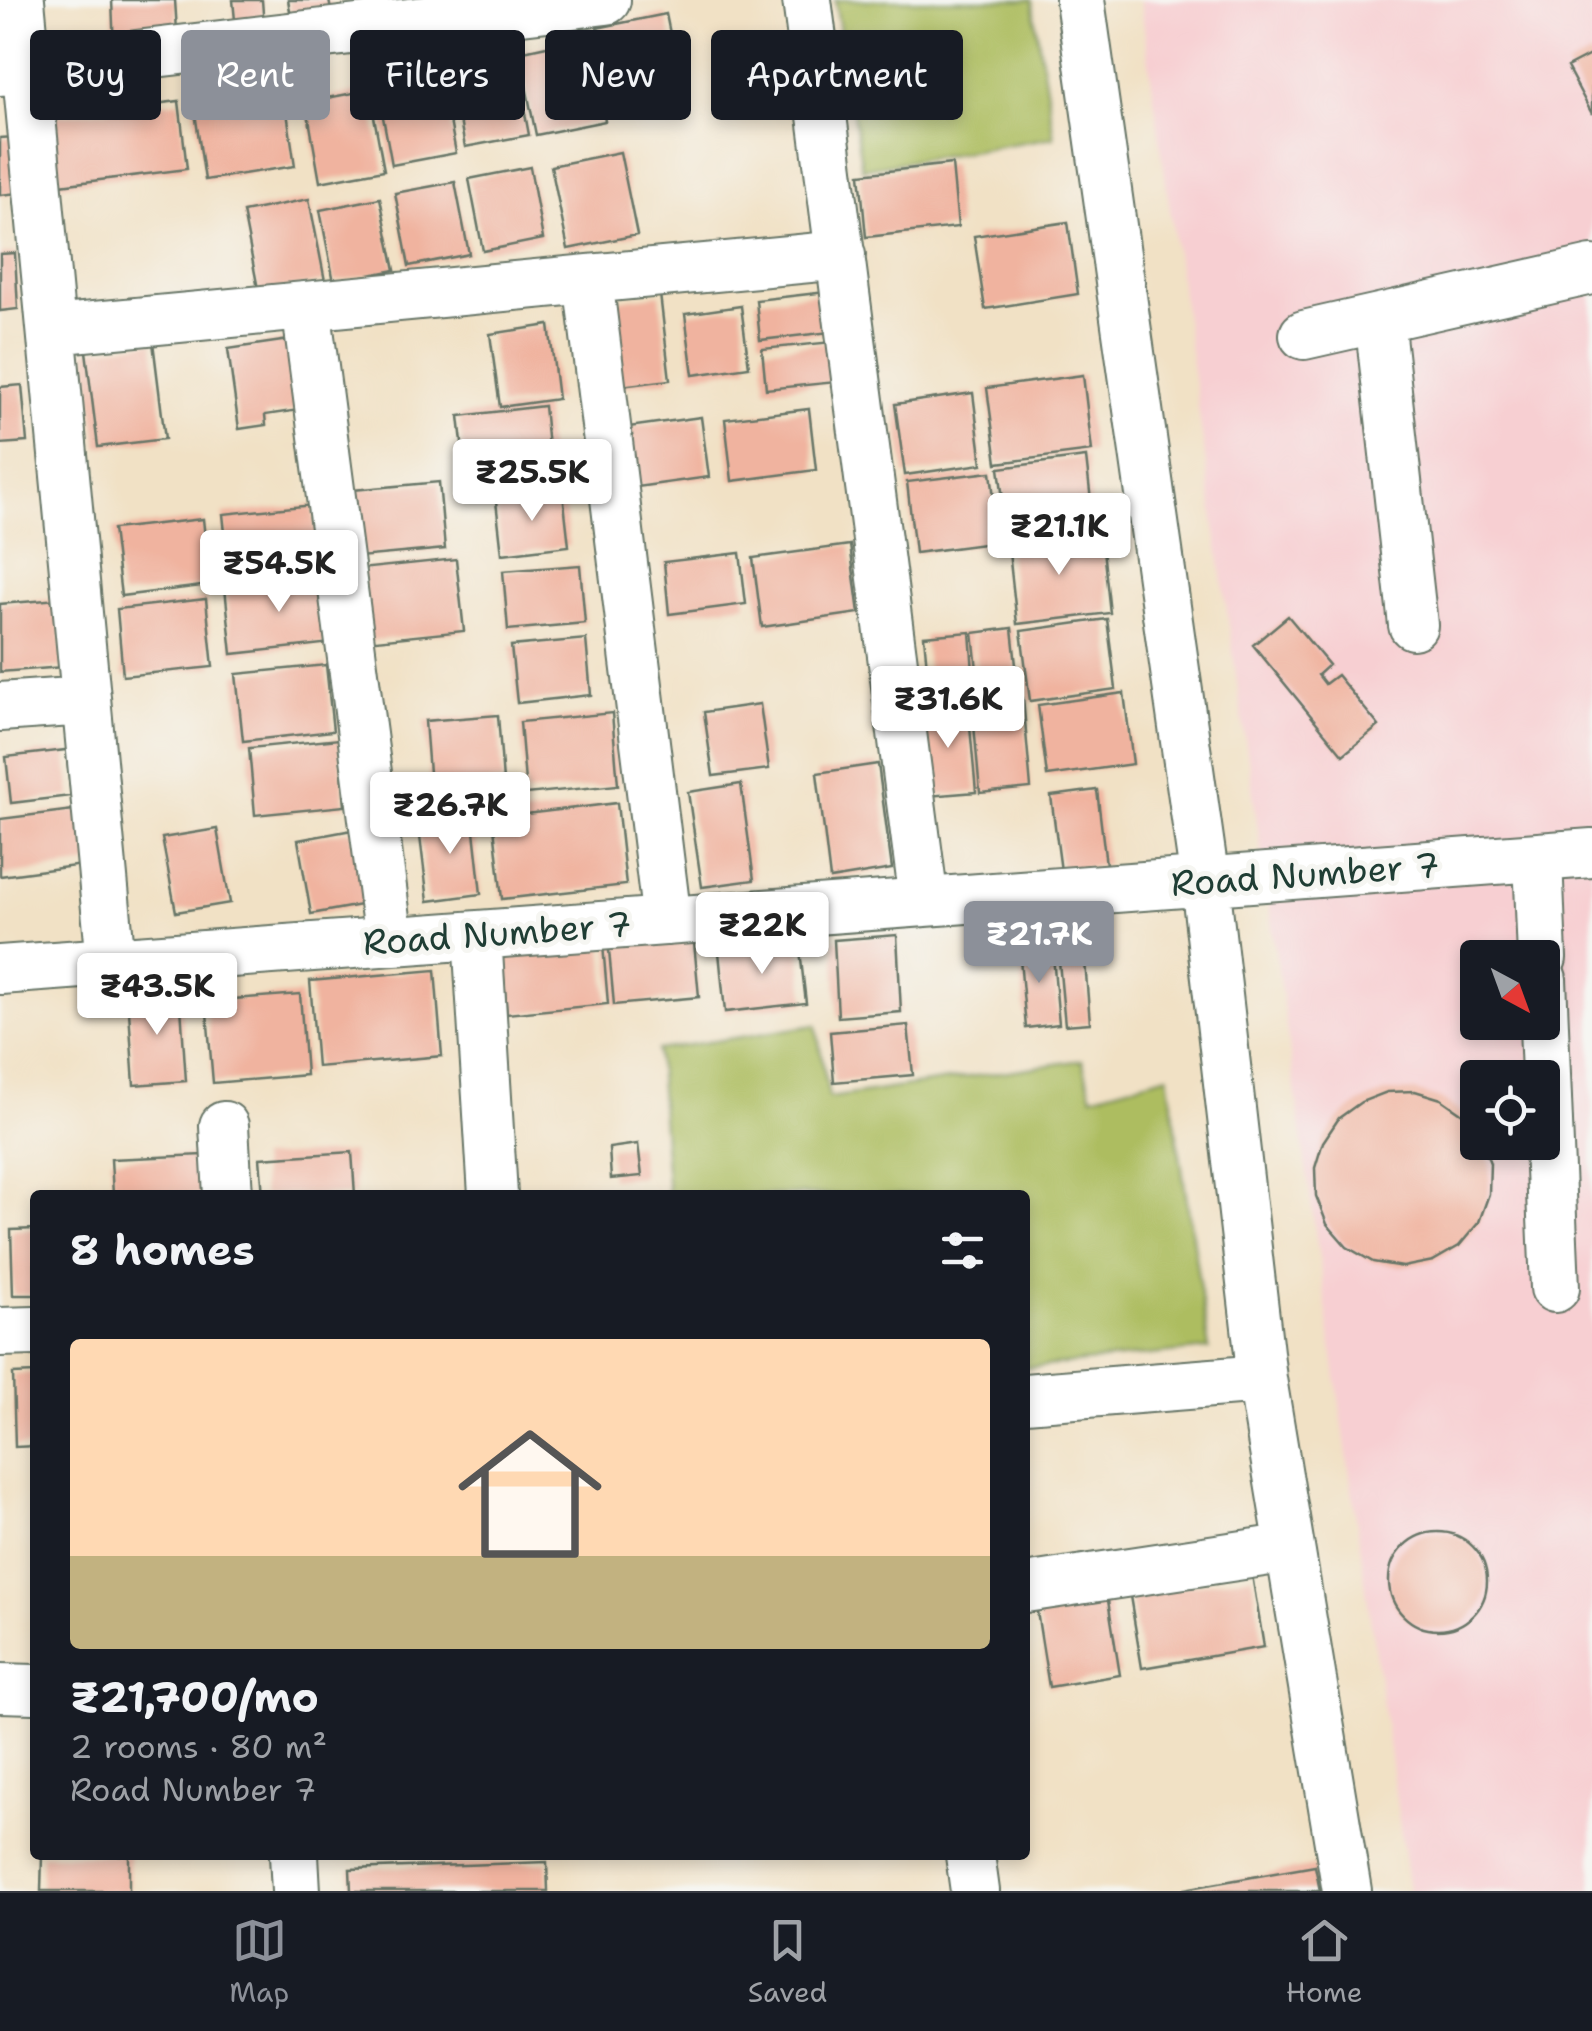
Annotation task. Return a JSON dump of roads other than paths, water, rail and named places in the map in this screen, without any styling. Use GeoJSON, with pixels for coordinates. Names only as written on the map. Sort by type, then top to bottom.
{"type":"FeatureCollection","features":[{"type":"Feature","properties":{"kind":"street"},"geometry":{"type":"LineString","coordinates":[[20,0],[14,70],[52,330],[111,962]]}},
{"type":"Feature","properties":{"kind":"street"},"geometry":{"type":"LineString","coordinates":[[14,70],[606,0]]}},
{"type":"Feature","properties":{"kind":"street"},"geometry":{"type":"LineString","coordinates":[[807,0],[924,902]]}},
{"type":"Feature","properties":{"kind":"street"},"geometry":{"type":"LineString","coordinates":[[1080,0],[1206,882],[1262,1380],[1347,1891]]}},
{"type":"Feature","properties":{"kind":"street"},"geometry":{"type":"LineString","coordinates":[[52,330],[841,255]]}},
{"type":"Feature","properties":{"kind":"street"},"geometry":{"type":"LineString","coordinates":[[1304,335],[1592,270]]}},
{"type":"Feature","properties":{"kind":"street"},"geometry":{"type":"LineString","coordinates":[[588,279],[666,921]]}},
{"type":"Feature","properties":{"kind":"street"},"geometry":{"type":"LineString","coordinates":[[306,306],[390,941]]}},
{"type":"Feature","properties":{"kind":"street"},"geometry":{"type":"LineString","coordinates":[[1379,318],[1413,626]]}},
{"type":"Feature","properties":{"kind":"street"},"geometry":{"type":"LineString","coordinates":[[0,707],[86,701]]}},
{"type":"Feature","properties":{"kind":"street","name":"Road Number 7"},"geometry":{"type":"LineString","coordinates":[[0,970],[1592,853]]}},
{"type":"Feature","properties":{"kind":"street"},"geometry":{"type":"LineString","coordinates":[[1538,857],[1541,940]]}},
{"type":"Feature","properties":{"kind":"street"},"geometry":{"type":"LineString","coordinates":[[477,934],[493,1190]]}},
{"type":"Feature","properties":{"kind":"street"},"geometry":{"type":"LineString","coordinates":[[1545,1040],[1555,1288]]}},
{"type":"Feature","properties":{"kind":"street"},"geometry":{"type":"LineString","coordinates":[[224,1126],[228,1190]]}},
{"type":"Feature","properties":{"kind":"street"},"geometry":{"type":"LineString","coordinates":[[0,1332],[30,1331]]}},
{"type":"Feature","properties":{"kind":"street"},"geometry":{"type":"LineString","coordinates":[[1030,1398],[1262,1380]]}},
{"type":"Feature","properties":{"kind":"street"},"geometry":{"type":"LineString","coordinates":[[1030,1587],[1290,1548]]}},
{"type":"Feature","properties":{"kind":"street"},"geometry":{"type":"LineString","coordinates":[[0,1688],[30,1690]]}},
{"type":"Feature","properties":{"kind":"street"},"geometry":{"type":"LineString","coordinates":[[294,1860],[296,1891]]}},
{"type":"Feature","properties":{"kind":"street"},"geometry":{"type":"LineString","coordinates":[[971,1860],[975,1891]]}}]}
